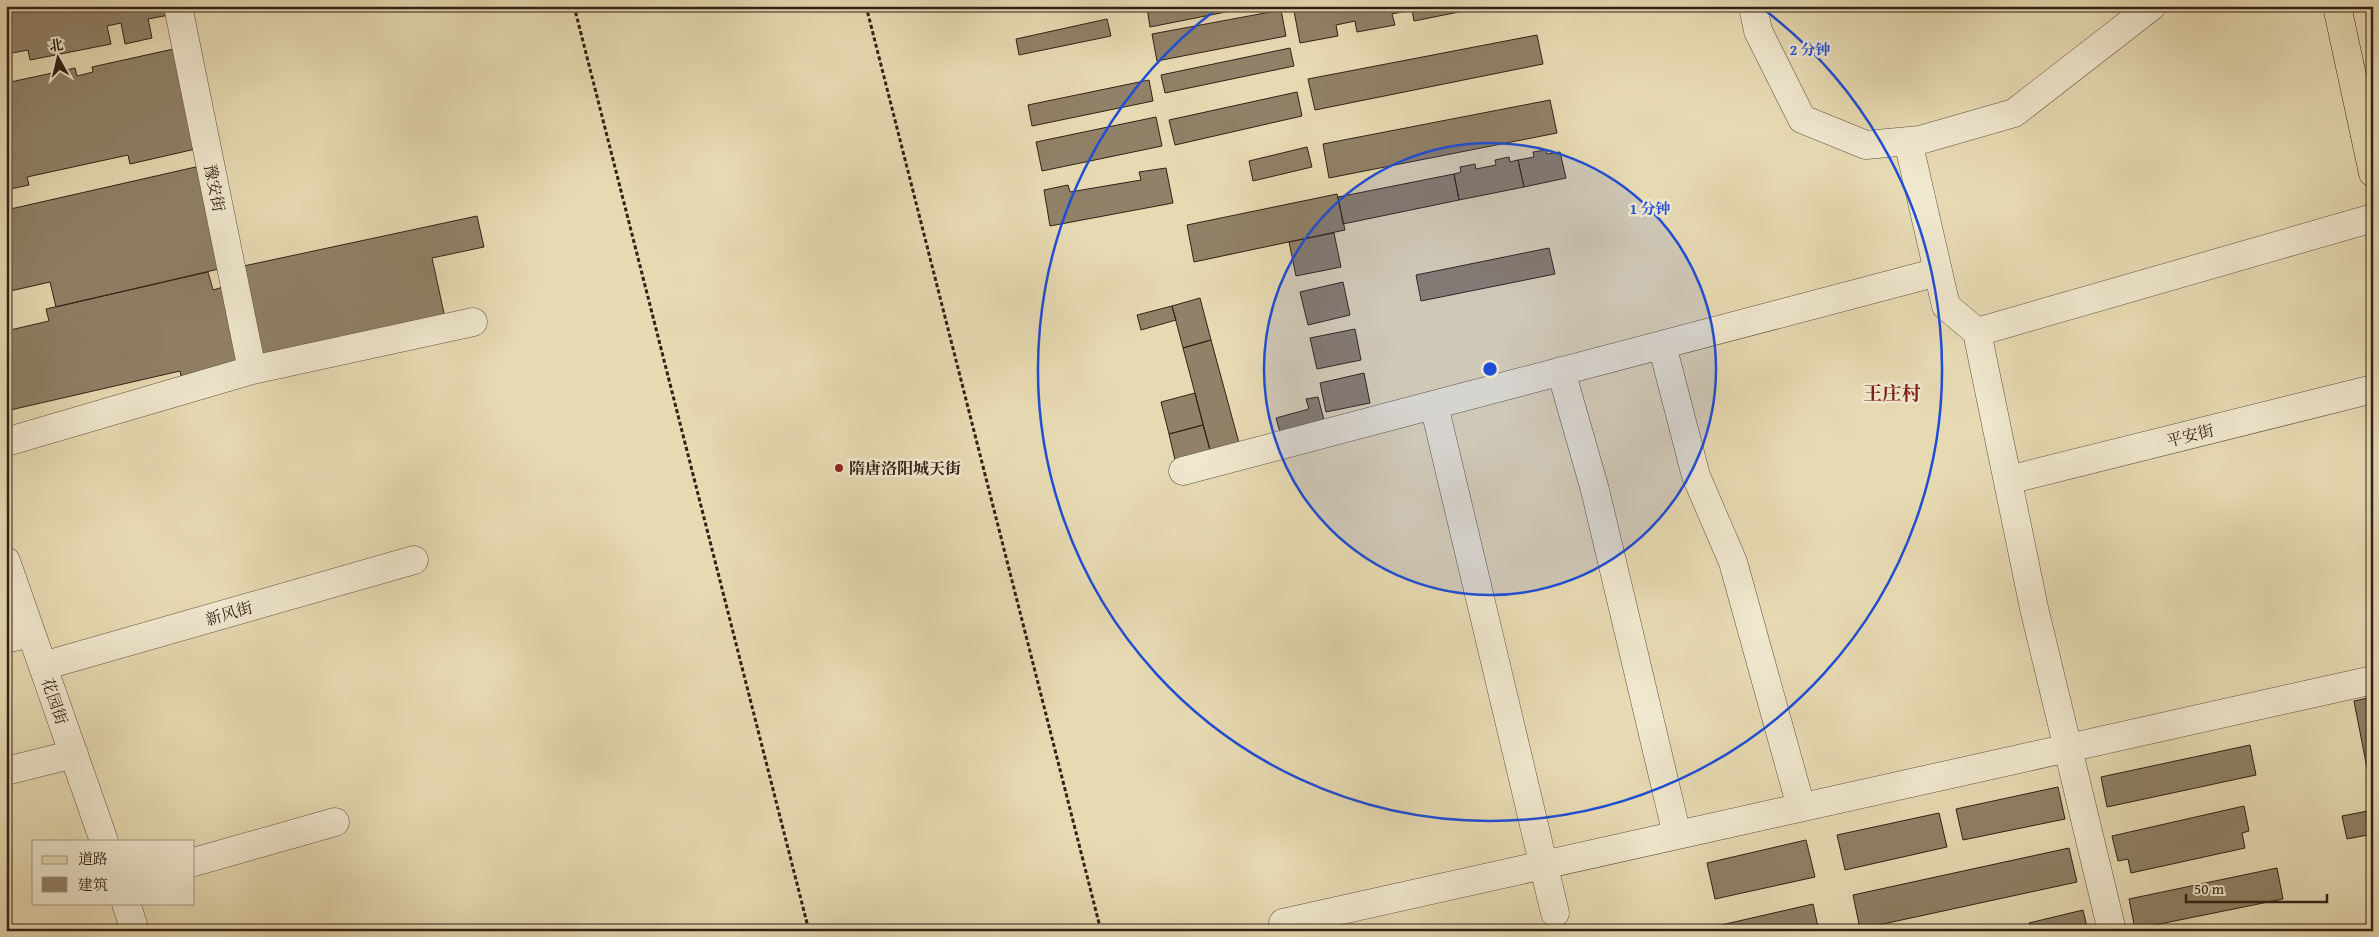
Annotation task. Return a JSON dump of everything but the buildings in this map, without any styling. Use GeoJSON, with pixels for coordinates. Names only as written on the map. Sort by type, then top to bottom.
{"type":"FeatureCollection","features":[{"type":"Feature","properties":{"kind":"main road"},"geometry":{"type":"LineString","coordinates":[[2337,6],[2373,173]]}},
{"type":"Feature","properties":{"kind":"street","name":"豫安街"},"geometry":{"type":"LineString","coordinates":[[178,6],[252,370]]}},
{"type":"Feature","properties":{"kind":"street"},"geometry":{"type":"LineString","coordinates":[[1753,6],[1758,31],[1802,119],[1866,145],[1920,140],[2014,114],[2152,6]]}},
{"type":"Feature","properties":{"kind":"street"},"geometry":{"type":"LineString","coordinates":[[1908,141],[1946,306],[1977,332],[2034,608],[2112,931]]}},
{"type":"Feature","properties":{"kind":"street"},"geometry":{"type":"LineString","coordinates":[[1977,332],[2373,218]]}},
{"type":"Feature","properties":{"kind":"street"},"geometry":{"type":"LineString","coordinates":[[1183,470],[1938,272]]}},
{"type":"Feature","properties":{"kind":"street"},"geometry":{"type":"LineString","coordinates":[[6,442],[252,370],[473,322]]}},
{"type":"Feature","properties":{"kind":"street"},"geometry":{"type":"LineString","coordinates":[[1662,345],[1696,476],[1733,562],[1801,807]]}},
{"type":"Feature","properties":{"kind":"street"},"geometry":{"type":"LineString","coordinates":[[1561,371],[1596,490],[1677,835]]}},
{"type":"Feature","properties":{"kind":"street","name":"平安街"},"geometry":{"type":"LineString","coordinates":[[2008,480],[2373,389]]}},
{"type":"Feature","properties":{"kind":"street"},"geometry":{"type":"LineString","coordinates":[[1434,405],[1555,913]]}},
{"type":"Feature","properties":{"kind":"street","name":"新风街"},"geometry":{"type":"LineString","coordinates":[[43,666],[414,560]]}},
{"type":"Feature","properties":{"kind":"street","name":"花园街"},"geometry":{"type":"LineString","coordinates":[[6,561],[19,636],[43,666],[104,840]]}},
{"type":"Feature","properties":{"kind":"street"},"geometry":{"type":"LineString","coordinates":[[1283,923],[2373,680]]}},
{"type":"Feature","properties":{"kind":"street"},"geometry":{"type":"LineString","coordinates":[[6,771],[74,754]]}},
{"type":"Feature","properties":{"kind":"street"},"geometry":{"type":"LineString","coordinates":[[195,862],[335,822]]}},
{"type":"Feature","properties":{"kind":"street"},"geometry":{"type":"LineString","coordinates":[[126,904],[135,931]]}},
{"type":"Feature","properties":{"kind":"path"},"geometry":{"type":"LineString","coordinates":[[574,6],[809,931]]}},
{"type":"Feature","properties":{"kind":"path"},"geometry":{"type":"LineString","coordinates":[[866,6],[1101,931]]}},
{"type":"Feature","properties":{"kind":"place","name":"隋唐洛阳城天街"},"geometry":{"type":"Point","coordinates":[839,468]}},
{"type":"Feature","properties":{"kind":"district","name":"王庄村"},"geometry":{"type":"Point","coordinates":[1892,393]}}]}
